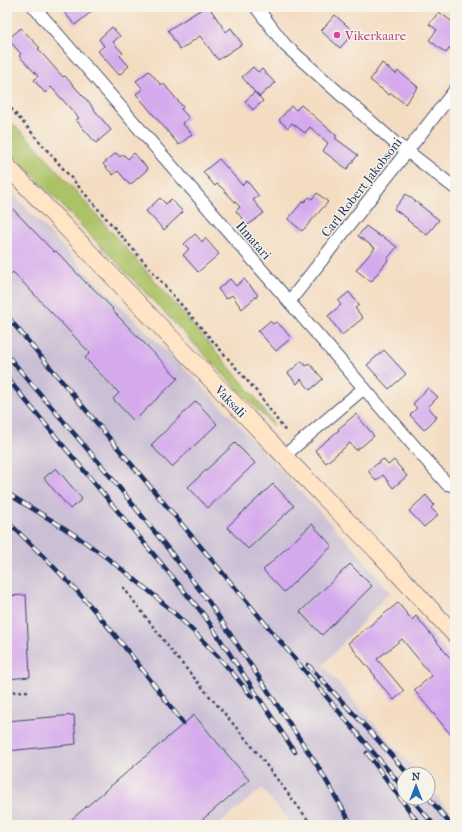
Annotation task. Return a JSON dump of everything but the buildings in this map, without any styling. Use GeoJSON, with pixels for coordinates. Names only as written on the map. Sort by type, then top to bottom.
{"type":"FeatureCollection","features":[{"type":"Feature","properties":{"kind":"street","name":"Ilmatari"},"geometry":{"type":"LineString","coordinates":[[34,7],[447,484],[455,486]]}},
{"type":"Feature","properties":{"kind":"street"},"geometry":{"type":"LineString","coordinates":[[256,7],[286,45],[395,143],[455,188]]}},
{"type":"Feature","properties":{"kind":"street","name":"Carl Robert Jakobsoni"},"geometry":{"type":"LineString","coordinates":[[289,302],[455,90]]}},
{"type":"Feature","properties":{"kind":"street","name":"Vaksali"},"geometry":{"type":"LineString","coordinates":[[7,166],[284,456],[376,550],[455,635]]}},
{"type":"Feature","properties":{"kind":"street"},"geometry":{"type":"LineString","coordinates":[[284,456],[364,388]]}},
{"type":"Feature","properties":{"kind":"path"},"geometry":{"type":"LineString","coordinates":[[7,104],[252,386],[284,430],[297,445]]}},
{"type":"Feature","properties":{"kind":"path"},"geometry":{"type":"LineString","coordinates":[[123,587],[173,653],[250,745],[312,825]]}},
{"type":"Feature","properties":{"kind":"path"},"geometry":{"type":"LineString","coordinates":[[7,692],[28,691]]}},
{"type":"Feature","properties":{"kind":"shaded area"},"geometry":{"type":"Polygon","coordinates":[[[7,187],[86,272],[204,388],[352,546],[390,592],[323,665],[411,766],[396,766],[396,806],[436,806],[436,795],[455,817],[455,825],[292,825],[262,788],[218,825],[7,825],[7,187]]]}},
{"type":"Feature","properties":{"kind":"green space"},"geometry":{"type":"Polygon","coordinates":[[[7,119],[33,143],[170,298],[254,396],[274,425],[273,426],[7,148],[7,119]]]}},
{"type":"Feature","properties":{"kind":"railway"},"geometry":{"type":"LineString","coordinates":[[7,316],[396,779]]}},
{"type":"Feature","properties":{"kind":"railway"},"geometry":{"type":"LineString","coordinates":[[7,355],[106,471],[209,602],[317,765],[352,825]]}},
{"type":"Feature","properties":{"kind":"railway"},"geometry":{"type":"LineString","coordinates":[[7,378],[204,615],[295,752]]}},
{"type":"Feature","properties":{"kind":"railway"},"geometry":{"type":"LineString","coordinates":[[7,493],[82,540],[151,593],[215,653],[252,697]]}},
{"type":"Feature","properties":{"kind":"railway"},"geometry":{"type":"LineString","coordinates":[[7,521],[57,570],[99,616],[136,661],[183,723]]}},
{"type":"Feature","properties":{"kind":"railway"},"geometry":{"type":"LineString","coordinates":[[308,665],[401,766]]}},
{"type":"Feature","properties":{"kind":"railway"},"geometry":{"type":"LineString","coordinates":[[367,753],[420,825]]}},
{"type":"Feature","properties":{"kind":"railway"},"geometry":{"type":"LineString","coordinates":[[418,806],[434,825]]}},
{"type":"Feature","properties":{"kind":"railway"},"geometry":{"type":"LineString","coordinates":[[435,806],[451,825]]}},
{"type":"Feature","properties":{"kind":"place","name":"Vikerkaare"},"geometry":{"type":"Point","coordinates":[337,35]}}]}
